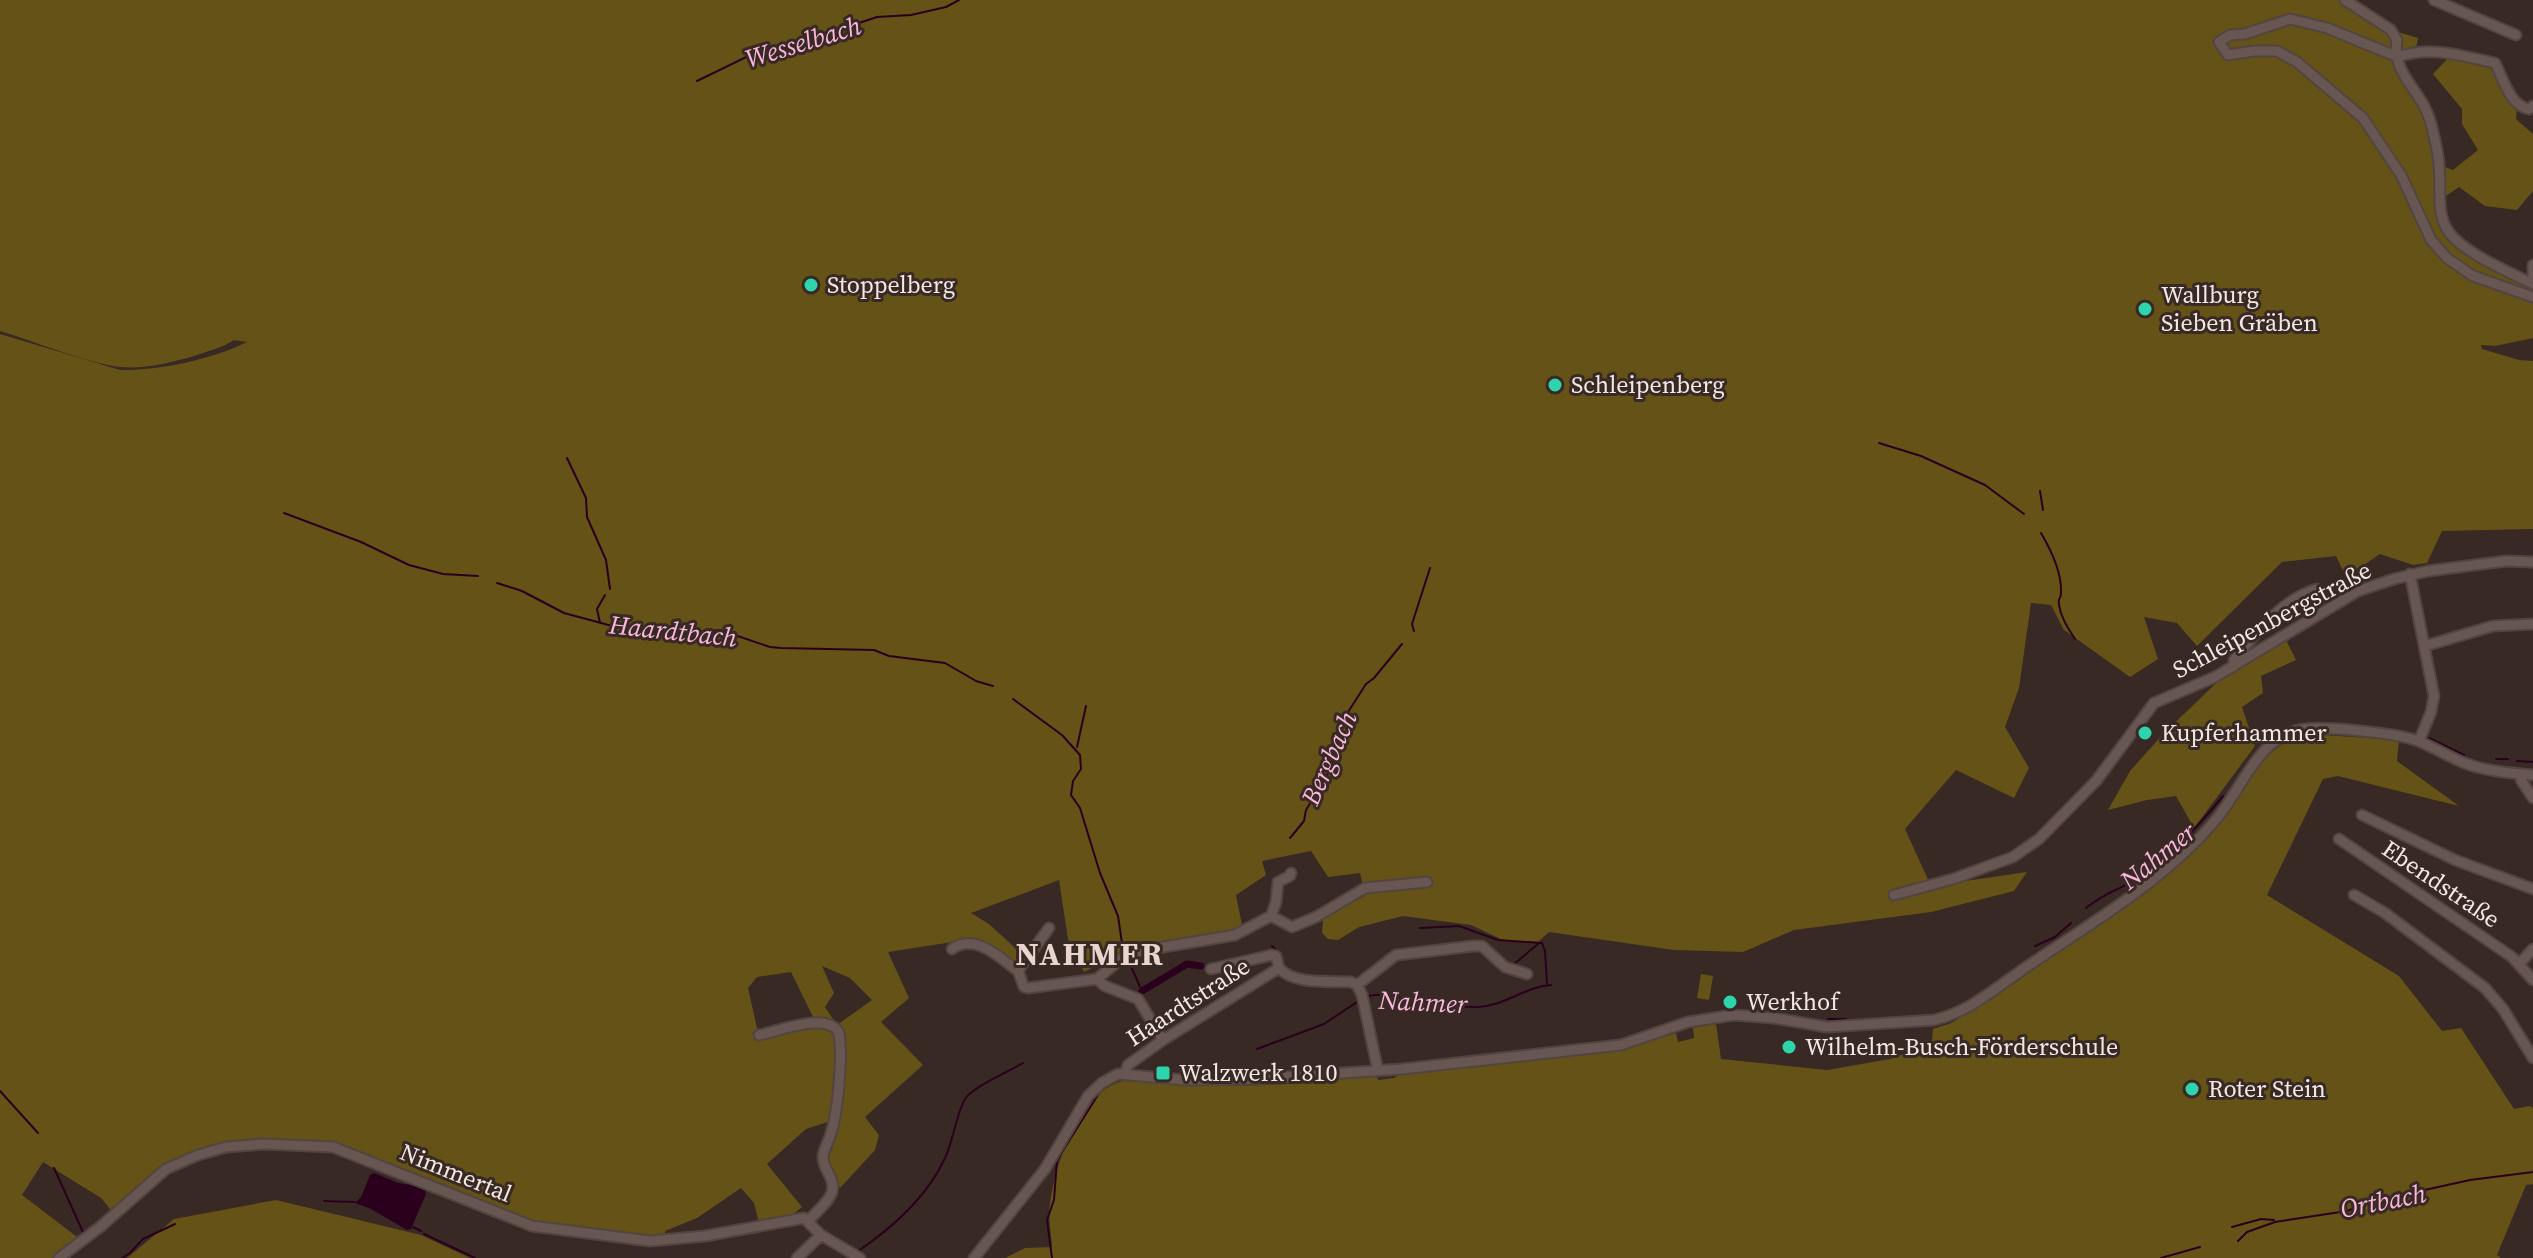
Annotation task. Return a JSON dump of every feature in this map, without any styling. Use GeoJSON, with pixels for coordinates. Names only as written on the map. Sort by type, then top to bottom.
{"type":"FeatureCollection","features":[{"type":"Feature","properties":{"kind":"street"},"geometry":{"type":"LineString","coordinates":[[2345,0],[2391,30],[2397,40],[2395,51],[2403,77],[2425,108],[2434,134],[2439,165],[2440,213],[2453,238],[2533,282],[2533,265]]}},
{"type":"Feature","properties":{"kind":"street"},"geometry":{"type":"LineString","coordinates":[[2434,0],[2516,35]]}},
{"type":"Feature","properties":{"kind":"street"},"geometry":{"type":"LineString","coordinates":[[2533,106],[2521,108],[2514,102],[2495,63],[2448,53],[2415,51],[2398,57],[2327,28],[2290,19],[2245,34],[2230,35],[2219,42],[2228,55],[2277,51],[2297,62],[2363,118],[2401,175],[2431,240],[2447,258],[2473,276],[2533,297]]}},
{"type":"Feature","properties":{"kind":"street","name":"Schleipenbergstraße"},"geometry":{"type":"LineString","coordinates":[[1894,895],[1942,883],[2013,857],[2039,839],[2096,781],[2130,738],[2148,708],[2233,667],[2358,591],[2410,574],[2494,562],[2533,562]]}},
{"type":"Feature","properties":{"kind":"street"},"geometry":{"type":"LineString","coordinates":[[2410,574],[2434,696],[2419,741]]}},
{"type":"Feature","properties":{"kind":"street"},"geometry":{"type":"LineString","coordinates":[[2233,667],[2234,660],[2277,613],[2297,595],[2317,589]]}},
{"type":"Feature","properties":{"kind":"street"},"geometry":{"type":"LineString","coordinates":[[2425,646],[2493,626],[2533,624]]}},
{"type":"Feature","properties":{"kind":"street"},"geometry":{"type":"LineString","coordinates":[[1125,1074],[1186,1080],[1378,1071],[1621,1045],[1688,1022],[1734,1015],[1849,1027],[1948,1017],[1984,999],[2155,877],[2208,829],[2260,756],[2280,737],[2295,730],[2311,728],[2419,741],[2471,765],[2533,775]]}},
{"type":"Feature","properties":{"kind":"street"},"geometry":{"type":"LineString","coordinates":[[2522,774],[2521,780],[2533,798]]}},
{"type":"Feature","properties":{"kind":"street"},"geometry":{"type":"LineString","coordinates":[[2362,815],[2455,860],[2533,889]]}},
{"type":"Feature","properties":{"kind":"street","name":"Ebendstraße"},"geometry":{"type":"LineString","coordinates":[[2339,839],[2520,963],[2533,980]]}},
{"type":"Feature","properties":{"kind":"street"},"geometry":{"type":"LineString","coordinates":[[952,949],[960,943],[975,943],[1018,971],[1022,984],[1028,988],[1097,979],[1128,953],[1235,935],[1271,916],[1278,882],[1291,873]]}},
{"type":"Feature","properties":{"kind":"street"},"geometry":{"type":"LineString","coordinates":[[1271,916],[1292,927],[1316,917],[1365,888],[1427,882]]}},
{"type":"Feature","properties":{"kind":"street"},"geometry":{"type":"LineString","coordinates":[[2354,895],[2385,913],[2485,988],[2503,1009],[2533,1058]]}},
{"type":"Feature","properties":{"kind":"street"},"geometry":{"type":"LineString","coordinates":[[1018,971],[1049,928]]}},
{"type":"Feature","properties":{"kind":"street"},"geometry":{"type":"LineString","coordinates":[[1378,1071],[1361,994],[1396,955],[1482,946],[1505,967],[1527,974]]}},
{"type":"Feature","properties":{"kind":"street"},"geometry":{"type":"LineString","coordinates":[[2520,963],[2533,949]]}},
{"type":"Feature","properties":{"kind":"street","name":"Haardtstraße"},"geometry":{"type":"LineString","coordinates":[[1211,969],[1272,955],[1276,956],[1279,968],[1288,976],[1351,982],[1361,994]]}},
{"type":"Feature","properties":{"kind":"street","name":"Haardtstraße"},"geometry":{"type":"LineString","coordinates":[[974,1258],[1045,1169],[1088,1096],[1102,1083],[1118,1074],[1125,1074],[1128,1065],[1163,1040],[1279,968]]}},
{"type":"Feature","properties":{"kind":"street"},"geometry":{"type":"LineString","coordinates":[[1097,979],[1138,999],[1163,1040]]}},
{"type":"Feature","properties":{"kind":"street"},"geometry":{"type":"LineString","coordinates":[[759,1035],[823,1021],[835,1026],[839,1033],[835,1107],[823,1161],[833,1190],[826,1203],[809,1220],[821,1235],[860,1258]]}},
{"type":"Feature","properties":{"kind":"street","name":"Nimmertal"},"geometry":{"type":"LineString","coordinates":[[59,1258],[166,1169],[226,1147],[265,1144],[333,1147],[532,1226],[650,1241],[705,1236],[800,1218],[809,1220]]}},
{"type":"Feature","properties":{"kind":"street"},"geometry":{"type":"LineString","coordinates":[[797,1258],[821,1235]]}},
{"type":"Feature","properties":{"kind":"shaded area"},"geometry":{"type":"Polygon","coordinates":[[[0,0],[2345,0],[2391,30],[2418,38],[2416,48],[2398,57],[2425,108],[2440,165],[2453,170],[2478,150],[2462,124],[2462,109],[2433,74],[2449,57],[2495,66],[2517,107],[2516,119],[2533,134],[2533,191],[2517,210],[2485,206],[2459,187],[2440,200],[2453,238],[2533,287],[2533,338],[2495,346],[2481,345],[2482,349],[2533,361],[2533,529],[2442,531],[2427,563],[2413,565],[2380,554],[2346,577],[2336,556],[2282,562],[2197,646],[2177,623],[2144,617],[2158,659],[2130,677],[2064,630],[2051,605],[2031,603],[2019,688],[2005,727],[2029,768],[2014,798],[1956,770],[1905,829],[1931,886],[2027,872],[2014,891],[1931,912],[1794,930],[1743,952],[1674,950],[1549,932],[1538,942],[1505,941],[1471,925],[1403,916],[1359,927],[1338,940],[1328,939],[1322,933],[1323,920],[1365,896],[1360,873],[1328,877],[1311,851],[1262,861],[1266,875],[1236,895],[1242,925],[1232,933],[1126,951],[1084,972],[1068,939],[1059,880],[971,913],[989,924],[1024,956],[1017,967],[959,941],[888,952],[909,998],[881,1022],[923,1065],[865,1117],[879,1135],[875,1150],[840,1188],[827,1159],[833,1147],[834,1120],[806,1129],[767,1164],[802,1207],[787,1219],[759,1223],[754,1203],[741,1188],[697,1218],[665,1231],[665,1239],[532,1226],[363,1152],[320,1143],[266,1141],[175,1163],[115,1215],[101,1198],[43,1162],[22,1195],[85,1243],[68,1258],[0,1258],[0,334],[120,370],[185,363],[247,342],[234,340],[167,363],[120,367],[0,331],[0,0]],[[822,966],[834,993],[825,1007],[837,1025],[872,1000],[850,978],[822,966]],[[791,972],[757,977],[748,988],[759,1037],[816,1023],[791,972]]]}},
{"type":"Feature","properties":{"kind":"shaded area"},"geometry":{"type":"Polygon","coordinates":[[[2284,636],[2296,660],[2261,676],[2263,693],[2242,707],[2255,746],[2194,828],[2176,796],[2108,810],[2130,771],[2164,733],[2233,667],[2284,636]]]}},
{"type":"Feature","properties":{"kind":"shaded area"},"geometry":{"type":"Polygon","coordinates":[[[2308,734],[2399,740],[2397,761],[2459,806],[2338,776],[2323,779],[2267,895],[2399,976],[2442,1031],[2461,1028],[2514,1109],[2533,1108],[2533,1184],[2526,1185],[2497,1255],[2501,1258],[1005,1258],[1025,1248],[1052,1247],[1050,1204],[1062,1154],[1089,1105],[1114,1084],[1124,1081],[1143,1079],[1192,1086],[1262,1085],[1331,1081],[1376,1074],[1378,1080],[1394,1078],[1402,1073],[1624,1049],[1676,1033],[1678,1042],[1694,1038],[1693,1028],[1716,1024],[1721,1059],[1827,1070],[1890,1059],[1920,1048],[1919,1041],[1932,1040],[1933,1029],[1951,1023],[1992,999],[2125,905],[2224,819],[2264,758],[2292,737],[2308,734]]]}},
{"type":"Feature","properties":{"kind":"shaded area"},"geometry":{"type":"Polygon","coordinates":[[[1701,974],[1713,976],[1709,1000],[1697,998],[1701,974]]]}},
{"type":"Feature","properties":{"kind":"shaded area"},"geometry":{"type":"Polygon","coordinates":[[[374,1173],[398,1183],[424,1187],[426,1194],[411,1229],[407,1230],[355,1203],[374,1173]]]}},
{"type":"Feature","properties":{"kind":"shaded area"},"geometry":{"type":"Polygon","coordinates":[[[276,1200],[421,1235],[470,1258],[127,1258],[174,1219],[276,1200]]]}},
{"type":"Feature","properties":{"kind":"waterway","name":"Wesselbach"},"geometry":{"type":"LineString","coordinates":[[697,81],[765,48],[814,38],[877,17],[911,15],[946,7],[959,0]]}},
{"type":"Feature","properties":{"kind":"waterway"},"geometry":{"type":"LineString","coordinates":[[1879,443],[1921,456],[1985,485],[2024,514]]}},
{"type":"Feature","properties":{"kind":"waterway"},"geometry":{"type":"LineString","coordinates":[[567,458],[586,498],[587,517],[606,560],[610,589]]}},
{"type":"Feature","properties":{"kind":"waterway"},"geometry":{"type":"LineString","coordinates":[[2040,491],[2043,510]]}},
{"type":"Feature","properties":{"kind":"waterway","name":"Haardtbach"},"geometry":{"type":"LineString","coordinates":[[284,513],[361,542],[409,565],[443,574],[478,576]]}},
{"type":"Feature","properties":{"kind":"waterway"},"geometry":{"type":"LineString","coordinates":[[2041,533],[2058,569],[2061,614],[2075,639]]}},
{"type":"Feature","properties":{"kind":"waterway","name":"Bergbach"},"geometry":{"type":"LineString","coordinates":[[1414,631],[1412,624],[1430,568]]}},
{"type":"Feature","properties":{"kind":"waterway","name":"Haardtbach"},"geometry":{"type":"LineString","coordinates":[[497,583],[522,591],[564,613],[616,627],[687,634],[720,630],[781,648],[874,650],[889,656],[945,663],[976,681],[993,686]]}},
{"type":"Feature","properties":{"kind":"waterway"},"geometry":{"type":"LineString","coordinates":[[600,623],[597,609],[605,595]]}},
{"type":"Feature","properties":{"kind":"waterway","name":"Bergbach"},"geometry":{"type":"LineString","coordinates":[[1290,838],[1304,821],[1306,810],[1331,768],[1343,720],[1366,684],[1402,644]]}},
{"type":"Feature","properties":{"kind":"waterway","name":"Haardtbach"},"geometry":{"type":"LineString","coordinates":[[1013,699],[1062,735],[1080,755],[1081,769],[1073,781],[1071,795],[1080,808],[1100,873],[1118,916],[1123,950]]}},
{"type":"Feature","properties":{"kind":"waterway"},"geometry":{"type":"LineString","coordinates":[[1077,747],[1086,706]]}},
{"type":"Feature","properties":{"kind":"waterway","name":"Nahmer"},"geometry":{"type":"LineString","coordinates":[[2429,738],[2464,755]]}},
{"type":"Feature","properties":{"kind":"waterway","name":"Nahmer"},"geometry":{"type":"LineString","coordinates":[[2496,759],[2508,759]]}},
{"type":"Feature","properties":{"kind":"waterway","name":"Nahmer"},"geometry":{"type":"LineString","coordinates":[[2517,761],[2533,762]]}},
{"type":"Feature","properties":{"kind":"waterway","name":"Nahmer"},"geometry":{"type":"LineString","coordinates":[[2086,908],[2158,865],[2223,796]]}},
{"type":"Feature","properties":{"kind":"waterway","name":"Nahmer"},"geometry":{"type":"LineString","coordinates":[[2035,946],[2055,937],[2071,923]]}},
{"type":"Feature","properties":{"kind":"waterway"},"geometry":{"type":"LineString","coordinates":[[1420,928],[1459,926],[1498,940],[1542,943],[1547,984]]}},
{"type":"Feature","properties":{"kind":"waterway"},"geometry":{"type":"LineString","coordinates":[[1513,965],[1539,943]]}},
{"type":"Feature","properties":{"kind":"waterway","name":"Bergbach"},"geometry":{"type":"LineString","coordinates":[[1272,946],[1280,954]]}},
{"type":"Feature","properties":{"kind":"waterway","name":"Haardtbach"},"geometry":{"type":"LineString","coordinates":[[1128,959],[1140,987]]}},
{"type":"Feature","properties":{"kind":"waterway"},"geometry":{"type":"LineString","coordinates":[[1142,991],[1187,964],[1201,966]]}},
{"type":"Feature","properties":{"kind":"waterway","name":"Nahmer"},"geometry":{"type":"LineString","coordinates":[[1365,997],[1386,995],[1428,1004],[1478,1007],[1551,985]]}},
{"type":"Feature","properties":{"kind":"waterway","name":"Nahmer"},"geometry":{"type":"LineString","coordinates":[[1257,1049],[1324,1024],[1360,1000]]}},
{"type":"Feature","properties":{"kind":"waterway","name":"Nahmer"},"geometry":{"type":"LineString","coordinates":[[1828,1019],[1846,1019]]}},
{"type":"Feature","properties":{"kind":"waterway","name":"Nahmer"},"geometry":{"type":"LineString","coordinates":[[857,1252],[883,1233],[929,1186],[948,1152],[960,1110],[969,1094],[1023,1063]]}},
{"type":"Feature","properties":{"kind":"waterway"},"geometry":{"type":"LineString","coordinates":[[1052,1258],[1047,1220],[1054,1200],[1057,1160],[1107,1085]]}},
{"type":"Feature","properties":{"kind":"waterway"},"geometry":{"type":"LineString","coordinates":[[0,1091],[38,1133]]}},
{"type":"Feature","properties":{"kind":"waterway"},"geometry":{"type":"LineString","coordinates":[[54,1168],[83,1232]]}},
{"type":"Feature","properties":{"kind":"waterway","name":"Ortbach"},"geometry":{"type":"LineString","coordinates":[[2238,1241],[2247,1232],[2275,1222],[2347,1211],[2384,1197],[2395,1199],[2470,1180],[2533,1172]]}},
{"type":"Feature","properties":{"kind":"waterway"},"geometry":{"type":"LineString","coordinates":[[324,1201],[355,1202]]}},
{"type":"Feature","properties":{"kind":"waterway"},"geometry":{"type":"LineString","coordinates":[[2232,1227],[2261,1219],[2274,1220]]}},
{"type":"Feature","properties":{"kind":"waterway"},"geometry":{"type":"LineString","coordinates":[[122,1258],[143,1239],[175,1224]]}},
{"type":"Feature","properties":{"kind":"waterway"},"geometry":{"type":"LineString","coordinates":[[413,1227],[421,1231]]}},
{"type":"Feature","properties":{"kind":"waterway"},"geometry":{"type":"LineString","coordinates":[[424,1234],[475,1258]]}},
{"type":"Feature","properties":{"kind":"waterway","name":"Ortbach"},"geometry":{"type":"LineString","coordinates":[[2161,1258],[2200,1247]]}},
{"type":"Feature","properties":{"kind":"place","name":"Stoppelberg"},"geometry":{"type":"Point","coordinates":[811,285]}},
{"type":"Feature","properties":{"kind":"place","name":"Wallburg Sieben Gräben"},"geometry":{"type":"Point","coordinates":[2145,309]}},
{"type":"Feature","properties":{"kind":"place","name":"Schleipenberg"},"geometry":{"type":"Point","coordinates":[1555,385]}},
{"type":"Feature","properties":{"kind":"place","name":"Kupferhammer"},"geometry":{"type":"Point","coordinates":[2145,733]}},
{"type":"Feature","properties":{"kind":"place","name":"Werkhof"},"geometry":{"type":"Point","coordinates":[1730,1002]}},
{"type":"Feature","properties":{"kind":"place","name":"Wilhelm-Busch-Förderschule"},"geometry":{"type":"Point","coordinates":[1789,1047]}},
{"type":"Feature","properties":{"kind":"place","name":"Walzwerk 1810"},"geometry":{"type":"Point","coordinates":[1163,1073]}},
{"type":"Feature","properties":{"kind":"place","name":"Roter Stein"},"geometry":{"type":"Point","coordinates":[2192,1089]}},
{"type":"Feature","properties":{"kind":"district","name":"NAHMER"},"geometry":{"type":"Point","coordinates":[1090,954]}}]}
